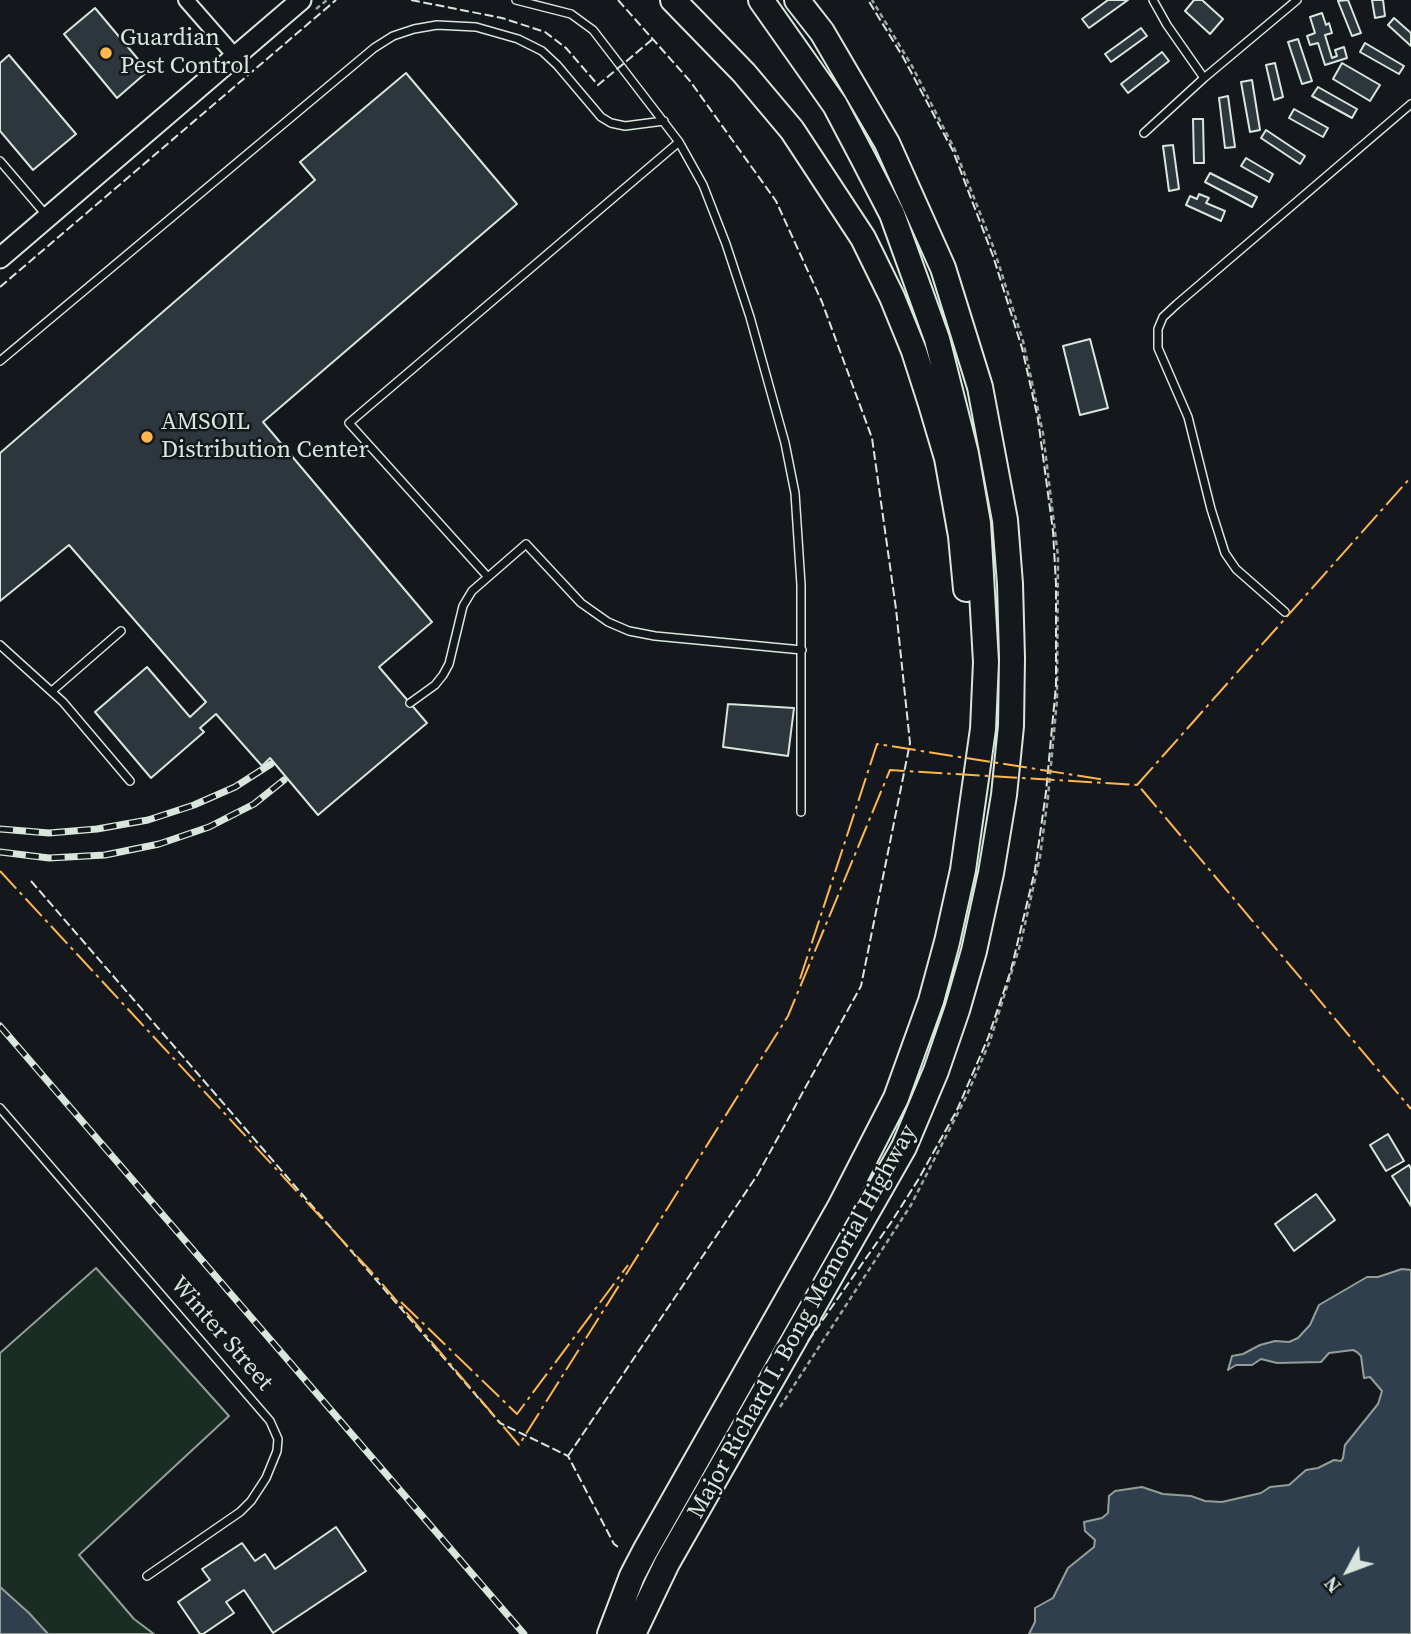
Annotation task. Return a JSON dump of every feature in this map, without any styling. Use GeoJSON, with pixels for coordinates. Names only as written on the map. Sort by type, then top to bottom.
{"type":"FeatureCollection","features":[{"type":"Feature","properties":{"kind":"highway"},"geometry":{"type":"LineString","coordinates":[[673,0],[744,73],[805,149],[863,238],[892,297],[914,351],[947,458],[961,536],[966,587],[969,659],[968,727],[962,791],[963,870]]}},
{"type":"Feature","properties":{"kind":"highway","name":"Major Richard I. Bong Memorial Highway"},"geometry":{"type":"LineString","coordinates":[[610,1634],[645,1550],[840,1208],[896,1098],[931,1001],[947,942],[963,870],[984,729],[986,662],[978,523],[966,454],[937,339],[892,214],[835,105],[761,0]]}},
{"type":"Feature","properties":{"kind":"highway","name":"Major Richard I. Bong Memorial Highway"},"geometry":{"type":"LineString","coordinates":[[633,1634],[667,1563],[892,1168],[921,1109],[957,1010],[974,951],[1002,808],[1011,726],[1012,658],[1006,520],[980,387],[963,329],[943,268],[887,143],[822,32],[797,0]]}},
{"type":"Feature","properties":{"kind":"street"},"geometry":{"type":"LineString","coordinates":[[187,0],[235,56]]}},
{"type":"Feature","properties":{"kind":"street"},"geometry":{"type":"LineString","coordinates":[[0,258],[301,0]]}},
{"type":"Feature","properties":{"kind":"lane"},"geometry":{"type":"LineString","coordinates":[[516,0],[571,14],[584,22],[679,142],[703,185],[726,244],[750,317],[785,443],[795,493],[799,530],[802,650],[801,812]]}},
{"type":"Feature","properties":{"kind":"lane"},"geometry":{"type":"LineString","coordinates":[[1153,0],[1204,78]]}},
{"type":"Feature","properties":{"kind":"lane"},"geometry":{"type":"LineString","coordinates":[[1144,133],[1204,78],[1297,0]]}},
{"type":"Feature","properties":{"kind":"lane"},"geometry":{"type":"LineString","coordinates":[[0,361],[350,68],[393,36],[437,25],[476,27],[518,39],[542,51],[601,117],[611,123],[625,126],[664,121]]}},
{"type":"Feature","properties":{"kind":"lane"},"geometry":{"type":"LineString","coordinates":[[1285,612],[1236,569],[1225,553],[1188,416],[1158,348],[1158,329],[1163,317],[1177,304],[1411,104]]}},
{"type":"Feature","properties":{"kind":"lane"},"geometry":{"type":"LineString","coordinates":[[487,576],[349,423],[679,142]]}},
{"type":"Feature","properties":{"kind":"lane"},"geometry":{"type":"LineString","coordinates":[[0,161],[48,217]]}},
{"type":"Feature","properties":{"kind":"lane"},"geometry":{"type":"LineString","coordinates":[[410,703],[425,694],[443,675],[449,664],[463,606],[472,591],[526,544],[581,603],[608,622],[629,631],[654,636],[802,650]]}},
{"type":"Feature","properties":{"kind":"lane"},"geometry":{"type":"LineString","coordinates":[[52,691],[121,631]]}},
{"type":"Feature","properties":{"kind":"lane"},"geometry":{"type":"LineString","coordinates":[[0,645],[52,691],[130,781]]}},
{"type":"Feature","properties":{"kind":"lane","name":"Winter Street"},"geometry":{"type":"LineString","coordinates":[[0,1108],[230,1373],[270,1421],[278,1439],[277,1451],[266,1478],[251,1501],[240,1512],[147,1576]]}},
{"type":"Feature","properties":{"kind":"path"},"geometry":{"type":"LineString","coordinates":[[778,1410],[911,1205],[967,1095],[990,1041],[1021,942],[1040,857],[1057,700],[1058,556],[1038,402],[1023,341],[993,246],[960,161],[924,88],[872,0]]}},
{"type":"Feature","properties":{"kind":"green space"},"geometry":{"type":"Polygon","coordinates":[[[96,1268],[229,1416],[79,1555],[134,1619],[154,1634],[48,1634],[0,1587],[0,1353],[96,1268]]]}},
{"type":"Feature","properties":{"kind":"water"},"geometry":{"type":"Polygon","coordinates":[[[1402,1269],[1411,1270],[1411,1634],[1029,1634],[1035,1622],[1035,1608],[1053,1598],[1068,1568],[1094,1547],[1095,1540],[1085,1531],[1084,1522],[1102,1518],[1108,1513],[1109,1496],[1115,1491],[1142,1487],[1163,1494],[1222,1502],[1261,1493],[1270,1487],[1289,1485],[1306,1470],[1318,1468],[1334,1460],[1341,1461],[1345,1445],[1378,1404],[1382,1391],[1370,1377],[1364,1378],[1361,1356],[1357,1352],[1353,1350],[1329,1353],[1321,1362],[1277,1363],[1261,1359],[1252,1365],[1236,1365],[1228,1370],[1232,1356],[1243,1354],[1260,1345],[1275,1341],[1289,1342],[1298,1338],[1310,1325],[1319,1305],[1367,1277],[1378,1277],[1402,1269]]]}},
{"type":"Feature","properties":{"kind":"water"},"geometry":{"type":"Polygon","coordinates":[[[0,1587],[29,1613],[48,1634],[0,1634],[0,1587]]]}},
{"type":"Feature","properties":{"kind":"building"},"geometry":{"type":"Polygon","coordinates":[[[1108,0],[1128,0],[1089,28],[1082,19],[1108,0]]]}},
{"type":"Feature","properties":{"kind":"building"},"geometry":{"type":"Polygon","coordinates":[[[1194,0],[1202,0],[1223,19],[1210,34],[1185,11],[1194,0]]]}},
{"type":"Feature","properties":{"kind":"building"},"geometry":{"type":"Polygon","coordinates":[[[1348,0],[1361,33],[1352,36],[1338,1],[1348,0]]]}},
{"type":"Feature","properties":{"kind":"building"},"geometry":{"type":"Polygon","coordinates":[[[1372,0],[1383,0],[1385,16],[1375,18],[1372,0]]]}},
{"type":"Feature","properties":{"kind":"building","name":"Guardian Pest Control"},"geometry":{"type":"Polygon","coordinates":[[[95,8],[148,71],[117,98],[64,34],[95,8]]]}},
{"type":"Feature","properties":{"kind":"building"},"geometry":{"type":"Polygon","coordinates":[[[1322,13],[1332,33],[1325,35],[1332,58],[1337,56],[1335,50],[1344,47],[1347,58],[1325,65],[1318,43],[1310,45],[1307,36],[1315,33],[1310,17],[1322,13]]]}},
{"type":"Feature","properties":{"kind":"building"},"geometry":{"type":"Polygon","coordinates":[[[1394,18],[1411,33],[1411,46],[1388,25],[1394,18]]]}},
{"type":"Feature","properties":{"kind":"building"},"geometry":{"type":"Polygon","coordinates":[[[1141,28],[1147,36],[1111,62],[1105,54],[1141,28]]]}},
{"type":"Feature","properties":{"kind":"building"},"geometry":{"type":"Polygon","coordinates":[[[1298,39],[1312,81],[1302,84],[1288,42],[1298,39]]]}},
{"type":"Feature","properties":{"kind":"building"},"geometry":{"type":"Polygon","coordinates":[[[1365,43],[1404,66],[1399,74],[1360,52],[1365,43]]]}},
{"type":"Feature","properties":{"kind":"building"},"geometry":{"type":"Polygon","coordinates":[[[1162,52],[1169,61],[1128,93],[1121,84],[1162,52]]]}},
{"type":"Feature","properties":{"kind":"building"},"geometry":{"type":"Polygon","coordinates":[[[9,55],[76,134],[33,170],[0,131],[0,63],[9,55]]]}},
{"type":"Feature","properties":{"kind":"building"},"geometry":{"type":"Polygon","coordinates":[[[1275,63],[1283,97],[1274,100],[1266,65],[1275,63]]]}},
{"type":"Feature","properties":{"kind":"building"},"geometry":{"type":"Polygon","coordinates":[[[1342,63],[1380,85],[1370,101],[1333,79],[1342,63]]]}},
{"type":"Feature","properties":{"kind":"building","name":"AMSOIL Distribution Center"},"geometry":{"type":"Polygon","coordinates":[[[406,73],[517,204],[263,422],[432,622],[379,667],[427,723],[318,815],[270,758],[262,766],[216,714],[200,728],[204,732],[151,778],[95,712],[147,667],[190,717],[206,702],[69,545],[0,601],[0,453],[315,180],[300,162],[406,73]]]}},
{"type":"Feature","properties":{"kind":"building"},"geometry":{"type":"Polygon","coordinates":[[[1252,80],[1260,130],[1250,132],[1241,82],[1252,80]]]}},
{"type":"Feature","properties":{"kind":"building"},"geometry":{"type":"Polygon","coordinates":[[[1318,87],[1357,109],[1352,118],[1312,96],[1318,87]]]}},
{"type":"Feature","properties":{"kind":"building"},"geometry":{"type":"Polygon","coordinates":[[[1228,96],[1235,147],[1225,148],[1219,98],[1228,96]]]}},
{"type":"Feature","properties":{"kind":"building"},"geometry":{"type":"Polygon","coordinates":[[[1294,109],[1328,128],[1323,137],[1289,118],[1294,109]]]}},
{"type":"Feature","properties":{"kind":"building"},"geometry":{"type":"Polygon","coordinates":[[[1193,119],[1203,119],[1204,163],[1194,163],[1193,119]]]}},
{"type":"Feature","properties":{"kind":"building"},"geometry":{"type":"Polygon","coordinates":[[[1266,130],[1305,156],[1300,164],[1261,138],[1266,130]]]}},
{"type":"Feature","properties":{"kind":"building"},"geometry":{"type":"Polygon","coordinates":[[[1173,145],[1179,189],[1169,191],[1163,146],[1173,145]]]}},
{"type":"Feature","properties":{"kind":"building"},"geometry":{"type":"Polygon","coordinates":[[[1246,158],[1273,174],[1269,182],[1241,166],[1246,158]]]}},
{"type":"Feature","properties":{"kind":"building"},"geometry":{"type":"Polygon","coordinates":[[[1210,173],[1257,197],[1252,207],[1205,182],[1210,173]]]}},
{"type":"Feature","properties":{"kind":"building"},"geometry":{"type":"Polygon","coordinates":[[[1199,194],[1209,198],[1206,203],[1225,211],[1221,221],[1186,205],[1190,196],[1197,199],[1199,194]]]}},
{"type":"Feature","properties":{"kind":"building"},"geometry":{"type":"Polygon","coordinates":[[[1090,339],[1108,408],[1080,415],[1063,346],[1090,339]]]}},
{"type":"Feature","properties":{"kind":"building"},"geometry":{"type":"Polygon","coordinates":[[[728,704],[794,708],[788,756],[723,747],[728,704]]]}},
{"type":"Feature","properties":{"kind":"building"},"geometry":{"type":"Polygon","coordinates":[[[1388,1134],[1404,1161],[1386,1171],[1370,1145],[1388,1134]]]}},
{"type":"Feature","properties":{"kind":"building"},"geometry":{"type":"Polygon","coordinates":[[[1409,1165],[1411,1169],[1411,1206],[1392,1176],[1409,1165]]]}},
{"type":"Feature","properties":{"kind":"building"},"geometry":{"type":"Polygon","coordinates":[[[1316,1194],[1335,1220],[1294,1251],[1275,1224],[1316,1194]]]}},
{"type":"Feature","properties":{"kind":"building"},"geometry":{"type":"Polygon","coordinates":[[[336,1527],[366,1571],[273,1633],[244,1590],[226,1602],[234,1613],[203,1634],[200,1634],[178,1602],[210,1580],[202,1569],[242,1543],[255,1561],[265,1554],[275,1569],[336,1527]]]}},
{"type":"Feature","properties":{"kind":"railway"},"geometry":{"type":"LineString","coordinates":[[0,829],[49,833],[97,829],[148,820],[194,805],[235,787],[271,764]]}},
{"type":"Feature","properties":{"kind":"railway"},"geometry":{"type":"LineString","coordinates":[[0,852],[49,858],[105,855],[159,844],[209,827],[254,804],[284,780]]}},
{"type":"Feature","properties":{"kind":"railway"},"geometry":{"type":"LineString","coordinates":[[0,1026],[524,1634]]}},
{"type":"Feature","properties":{"kind":"fence"},"geometry":{"type":"LineString","coordinates":[[0,287],[336,0]]}},
{"type":"Feature","properties":{"kind":"fence"},"geometry":{"type":"LineString","coordinates":[[411,0],[502,18],[545,32],[566,48],[598,85],[654,38]]}},
{"type":"Feature","properties":{"kind":"fence"},"geometry":{"type":"LineString","coordinates":[[568,1456],[758,1174],[861,986],[910,743],[896,609],[872,438],[822,302],[776,201],[690,81],[618,0]]}},
{"type":"Feature","properties":{"kind":"fence"},"geometry":{"type":"LineString","coordinates":[[808,1341],[918,1180],[957,1110],[988,1038],[1011,970],[1035,870],[1046,792],[1056,685],[1053,531],[1038,419],[1022,348],[993,256],[953,151],[903,57],[868,0]]}},
{"type":"Feature","properties":{"kind":"fence"},"geometry":{"type":"LineString","coordinates":[[31,881],[500,1423],[568,1456],[618,1547]]}},
{"type":"Feature","properties":{"kind":"power"},"geometry":{"type":"LineString","coordinates":[[1137,785],[1411,477]]}},
{"type":"Feature","properties":{"kind":"power"},"geometry":{"type":"LineString","coordinates":[[800,979],[877,744],[1106,780]]}},
{"type":"Feature","properties":{"kind":"power"},"geometry":{"type":"LineString","coordinates":[[0,871],[378,1279],[519,1445],[788,1016],[890,770],[1138,785],[1411,1109]]}},
{"type":"Feature","properties":{"kind":"power"},"geometry":{"type":"LineString","coordinates":[[401,1302],[517,1414],[628,1265]]}},
{"type":"Feature","properties":{"kind":"place","name":"Guardian Pest Control"},"geometry":{"type":"Point","coordinates":[106,53]}},
{"type":"Feature","properties":{"kind":"place","name":"AMSOIL Distribution Center"},"geometry":{"type":"Point","coordinates":[147,437]}}]}
